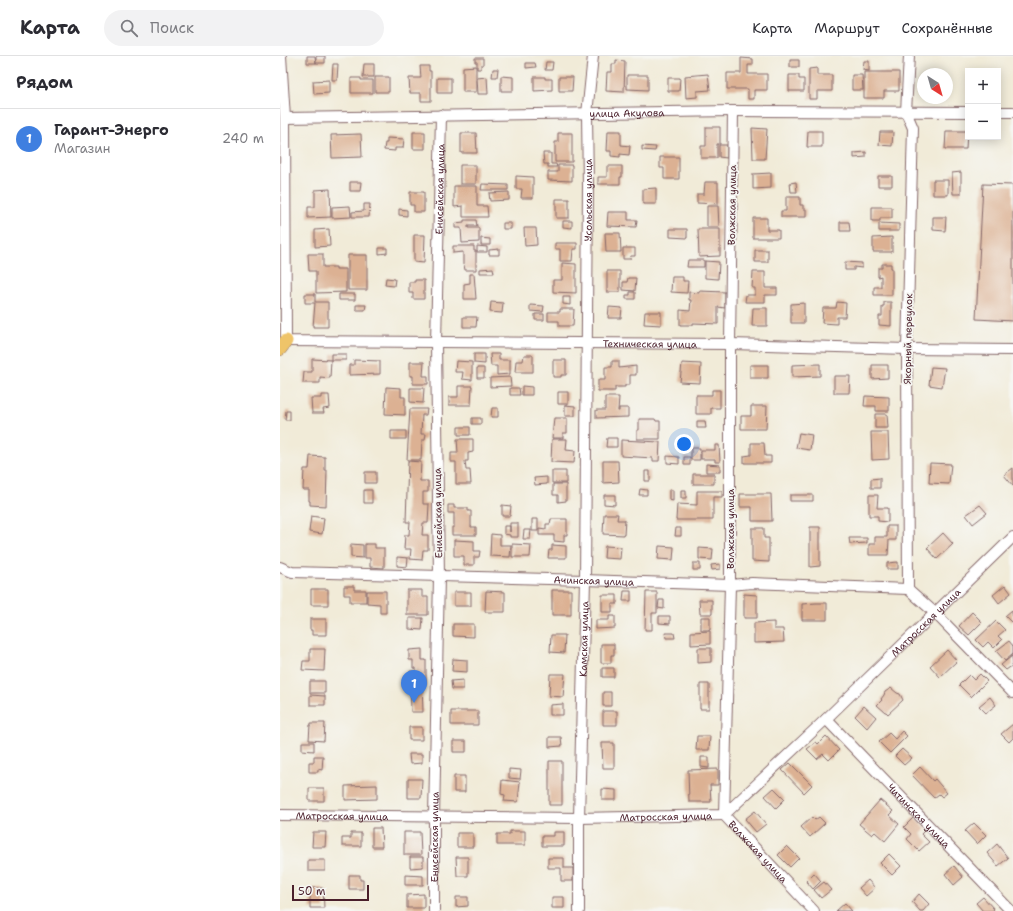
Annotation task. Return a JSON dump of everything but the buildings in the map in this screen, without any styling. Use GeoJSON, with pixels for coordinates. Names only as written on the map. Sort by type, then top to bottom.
{"type":"FeatureCollection","features":[{"type":"Feature","properties":{"kind":"street"},"geometry":{"type":"LineString","coordinates":[[281,56],[285,118],[283,345]]}},
{"type":"Feature","properties":{"kind":"street","name":"Усольская улица"},"geometry":{"type":"LineString","coordinates":[[587,344],[587,114],[593,56]]}},
{"type":"Feature","properties":{"kind":"street","name":"Якорный переулок"},"geometry":{"type":"LineString","coordinates":[[908,589],[907,349],[913,128],[906,112],[909,56]]}},
{"type":"Feature","properties":{"kind":"street","name":"улица Акулова"},"geometry":{"type":"LineString","coordinates":[[285,118],[733,111],[965,112]]}},
{"type":"Feature","properties":{"kind":"street","name":"Волжская улица"},"geometry":{"type":"LineString","coordinates":[[733,111],[730,344],[730,585],[724,815],[814,911]]}},
{"type":"Feature","properties":{"kind":"street"},"geometry":{"type":"LineString","coordinates":[[1001,112],[1013,112]]}},
{"type":"Feature","properties":{"kind":"street","name":"Енисейская улица"},"geometry":{"type":"LineString","coordinates":[[434,911],[434,817],[439,577],[436,343],[440,115]]}},
{"type":"Feature","properties":{"kind":"street","name":"Техническая улица"},"geometry":{"type":"LineString","coordinates":[[283,345],[436,343],[730,344],[907,349],[1013,350]]}},
{"type":"Feature","properties":{"kind":"street","name":"Камская улица"},"geometry":{"type":"LineString","coordinates":[[579,911],[579,818],[585,580],[587,344]]}},
{"type":"Feature","properties":{"kind":"street","name":"Матросская улица"},"geometry":{"type":"LineString","coordinates":[[280,815],[579,818],[724,815],[826,719],[1013,537]]}},
{"type":"Feature","properties":{"kind":"street","name":"Ачинская улица"},"geometry":{"type":"LineString","coordinates":[[280,567],[292,572],[730,585],[752,582],[908,589]]}},
{"type":"Feature","properties":{"kind":"street"},"geometry":{"type":"LineString","coordinates":[[908,589],[935,613],[1013,694]]}},
{"type":"Feature","properties":{"kind":"street","name":"Читинская улица"},"geometry":{"type":"LineString","coordinates":[[826,719],[1011,911]]}},
{"type":"Feature","properties":{"kind":"place","name":"Гарант-Энерго"},"geometry":{"type":"Point","coordinates":[414,703]}}]}
